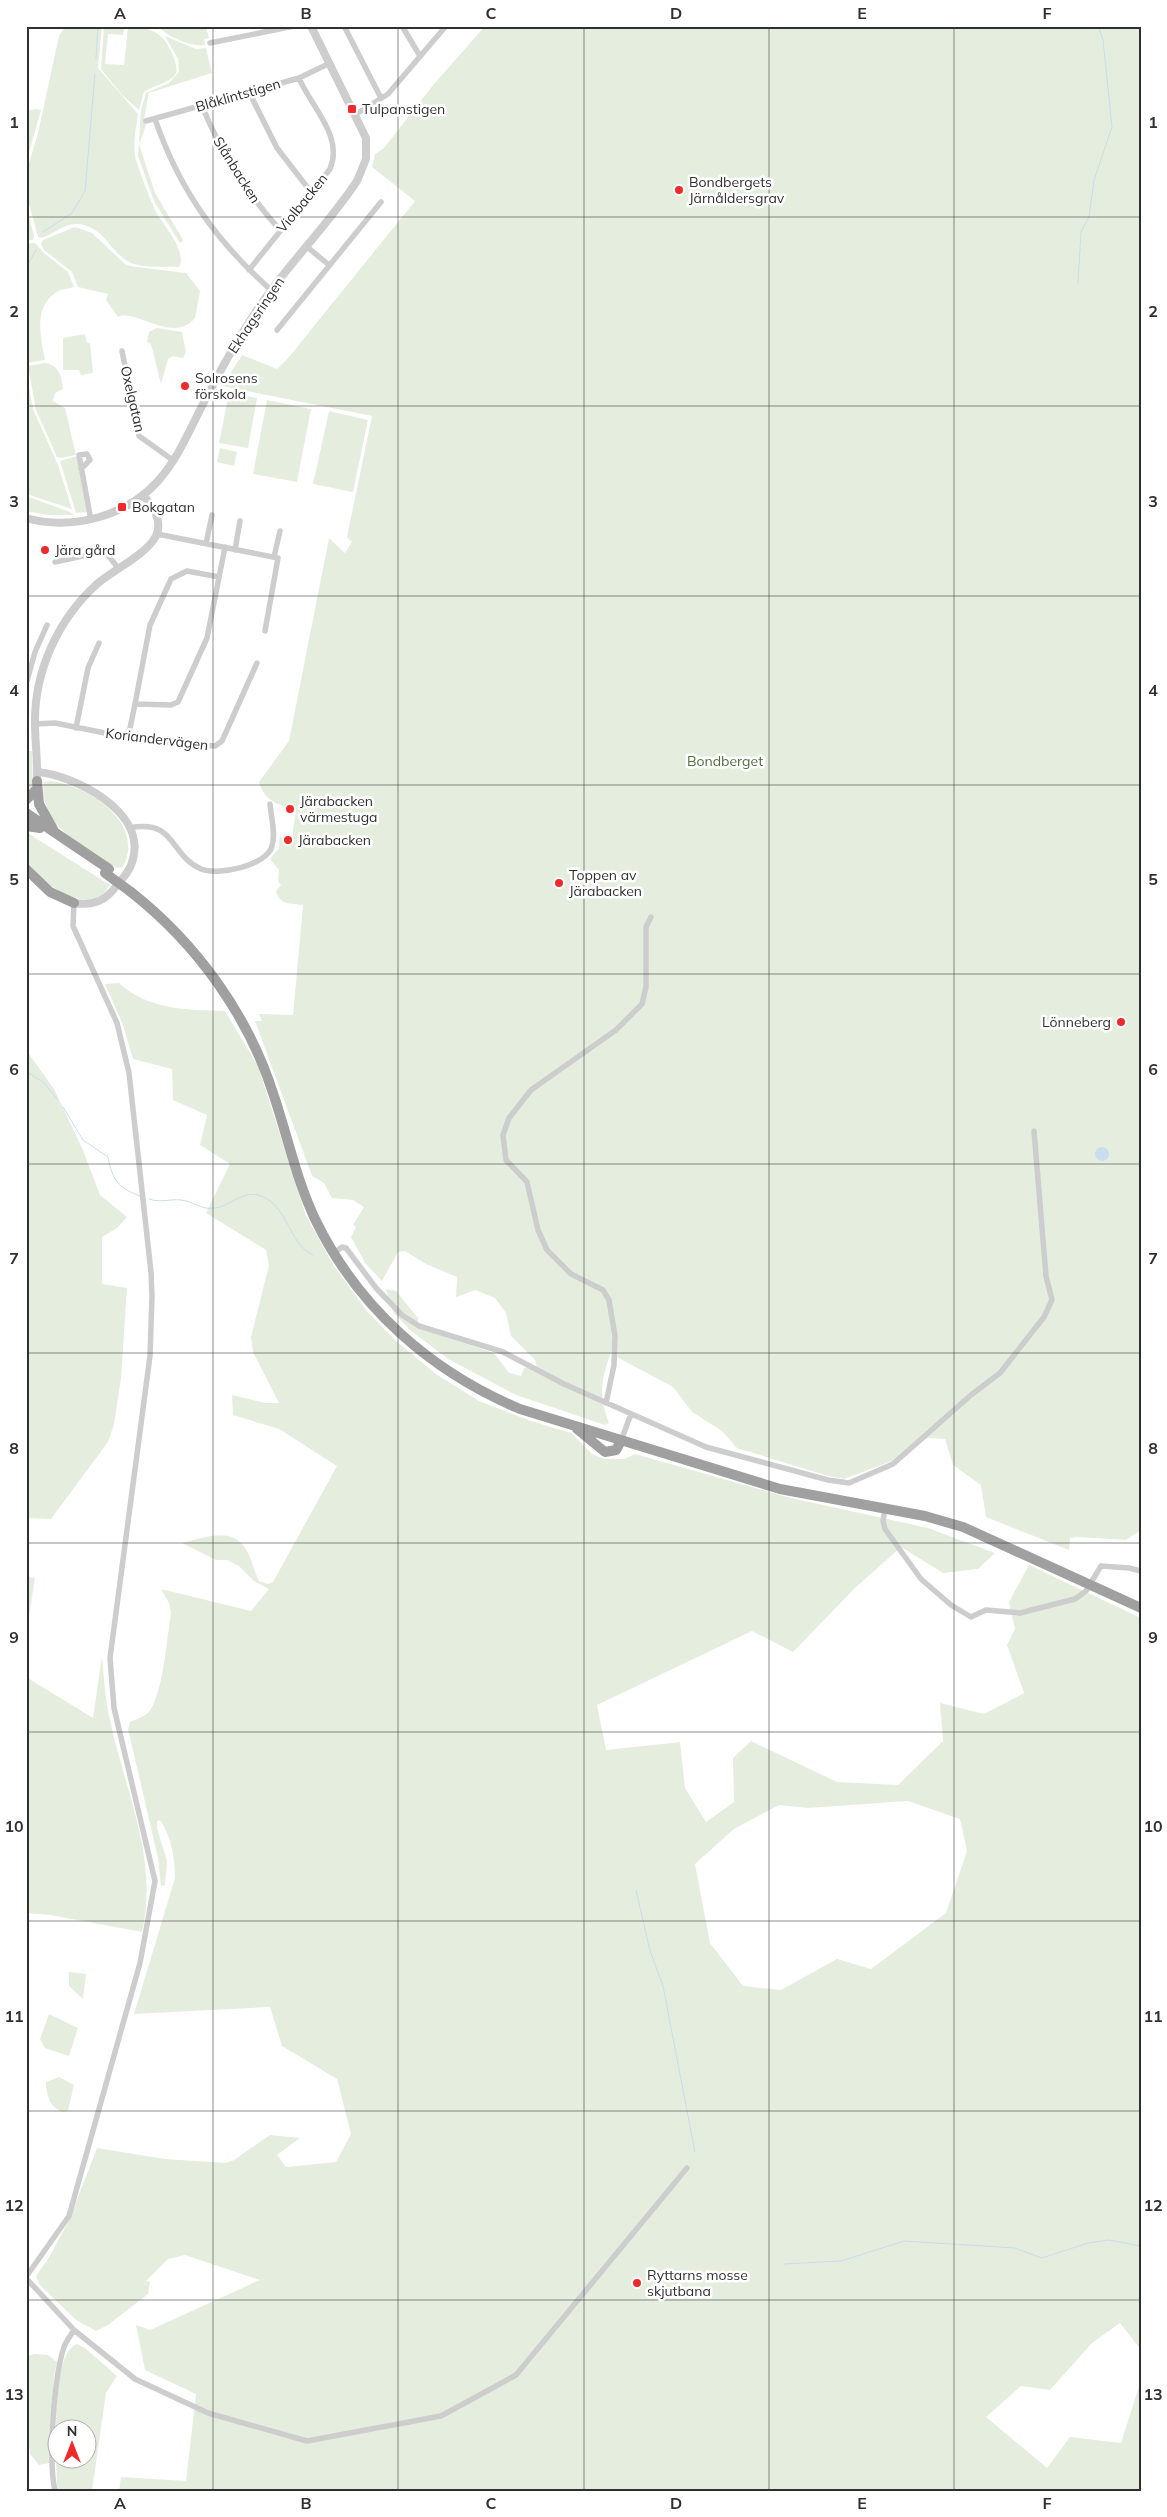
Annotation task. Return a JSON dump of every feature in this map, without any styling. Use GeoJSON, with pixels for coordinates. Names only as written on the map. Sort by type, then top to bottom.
{"type":"FeatureCollection","features":[{"type":"Feature","properties":{"kind":"highway"},"geometry":{"type":"LineString","coordinates":[[26,800],[37,781]]}},
{"type":"Feature","properties":{"kind":"highway"},"geometry":{"type":"LineString","coordinates":[[37,781],[41,809],[56,834]]}},
{"type":"Feature","properties":{"kind":"highway"},"geometry":{"type":"LineString","coordinates":[[26,813],[107,871],[169,919],[203,956],[246,1019],[272,1073],[311,1196],[338,1250],[385,1312],[415,1340],[452,1368],[486,1388],[521,1404],[786,1491],[925,1516],[970,1529],[1141,1601]]}},
{"type":"Feature","properties":{"kind":"highway"},"geometry":{"type":"LineString","coordinates":[[26,819],[107,871]]}},
{"type":"Feature","properties":{"kind":"highway"},"geometry":{"type":"LineString","coordinates":[[26,826],[40,828]]}},
{"type":"Feature","properties":{"kind":"highway"},"geometry":{"type":"LineString","coordinates":[[26,869],[50,892],[74,903]]}},
{"type":"Feature","properties":{"kind":"highway"},"geometry":{"type":"LineString","coordinates":[[132,890],[167,923],[195,954],[217,982],[243,1024],[268,1079],[310,1206],[332,1251],[364,1295],[410,1343],[456,1377],[520,1409],[574,1426],[782,1484],[948,1516],[994,1533],[1141,1608]]}},
{"type":"Feature","properties":{"kind":"highway"},"geometry":{"type":"LineString","coordinates":[[574,1426],[606,1452],[616,1450],[622,1438]]}},
{"type":"Feature","properties":{"kind":"street"},"geometry":{"type":"LineString","coordinates":[[210,43],[294,26]]}},
{"type":"Feature","properties":{"kind":"street","name":"Ekhagsringen"},"geometry":{"type":"LineString","coordinates":[[26,518],[62,523],[92,519],[110,513],[142,495],[158,482],[174,460],[236,344],[271,290],[351,190],[363,170],[366,158],[366,138],[356,114],[328,64],[311,26]]}},
{"type":"Feature","properties":{"kind":"street"},"geometry":{"type":"LineString","coordinates":[[344,26],[381,98]]}},
{"type":"Feature","properties":{"kind":"street"},"geometry":{"type":"LineString","coordinates":[[402,26],[420,56]]}},
{"type":"Feature","properties":{"kind":"street"},"geometry":{"type":"LineString","coordinates":[[356,114],[394,88],[446,26]]}},
{"type":"Feature","properties":{"kind":"street","name":"Blåklintstigen"},"geometry":{"type":"LineString","coordinates":[[146,121],[299,78],[328,64]]}},
{"type":"Feature","properties":{"kind":"street","name":"Violbacken"},"geometry":{"type":"LineString","coordinates":[[249,270],[330,169],[334,148],[330,135],[299,78]]}},
{"type":"Feature","properties":{"kind":"street"},"geometry":{"type":"LineString","coordinates":[[249,92],[277,148],[311,192]]}},
{"type":"Feature","properties":{"kind":"street","name":"Slånbacken"},"geometry":{"type":"LineString","coordinates":[[202,106],[227,161],[249,194],[280,230]]}},
{"type":"Feature","properties":{"kind":"street"},"geometry":{"type":"LineString","coordinates":[[155,119],[168,154],[186,190],[218,237],[271,290]]}},
{"type":"Feature","properties":{"kind":"street"},"geometry":{"type":"LineString","coordinates":[[277,330],[381,202]]}},
{"type":"Feature","properties":{"kind":"street"},"geometry":{"type":"LineString","coordinates":[[306,246],[329,265]]}},
{"type":"Feature","properties":{"kind":"street","name":"Oxelgatan"},"geometry":{"type":"LineString","coordinates":[[122,351],[139,436],[174,460]]}},
{"type":"Feature","properties":{"kind":"street"},"geometry":{"type":"LineString","coordinates":[[81,469],[92,519]]}},
{"type":"Feature","properties":{"kind":"street"},"geometry":{"type":"LineString","coordinates":[[142,495],[157,517],[157,534],[148,546],[96,585],[65,621],[51,647],[39,683],[35,724],[37,781],[65,778],[85,786],[106,800],[129,828],[134,842],[133,860],[118,885],[107,897],[97,902],[74,903],[73,926],[117,1023],[129,1073],[151,1272],[150,1356],[110,1658],[114,1708],[155,1881],[140,1963],[69,2216],[26,2277],[74,2330],[135,2379],[208,2413],[307,2441],[441,2416],[516,2375],[687,2168]]}},
{"type":"Feature","properties":{"kind":"street"},"geometry":{"type":"LineString","coordinates":[[206,544],[212,515]]}},
{"type":"Feature","properties":{"kind":"street"},"geometry":{"type":"LineString","coordinates":[[235,550],[240,521]]}},
{"type":"Feature","properties":{"kind":"street"},"geometry":{"type":"LineString","coordinates":[[274,558],[280,531]]}},
{"type":"Feature","properties":{"kind":"street"},"geometry":{"type":"LineString","coordinates":[[157,534],[278,558],[264,631]]}},
{"type":"Feature","properties":{"kind":"street"},"geometry":{"type":"LineString","coordinates":[[134,704],[172,705],[178,702],[207,638],[225,548]]}},
{"type":"Feature","properties":{"kind":"street"},"geometry":{"type":"LineString","coordinates":[[55,562],[101,552],[108,555],[118,568]]}},
{"type":"Feature","properties":{"kind":"street"},"geometry":{"type":"LineString","coordinates":[[128,738],[150,625],[171,579],[187,571],[219,577]]}},
{"type":"Feature","properties":{"kind":"street"},"geometry":{"type":"LineString","coordinates":[[39,683],[26,681],[35,652],[47,625]]}},
{"type":"Feature","properties":{"kind":"street"},"geometry":{"type":"LineString","coordinates":[[76,728],[88,668],[99,643]]}},
{"type":"Feature","properties":{"kind":"street","name":"Koriandervägen"},"geometry":{"type":"LineString","coordinates":[[35,724],[55,723],[128,738],[219,745],[257,663]]}},
{"type":"Feature","properties":{"kind":"street"},"geometry":{"type":"LineString","coordinates":[[129,828],[146,826],[156,828],[168,836],[195,866],[208,871],[224,871],[261,860],[269,853],[273,838],[270,804]]}},
{"type":"Feature","properties":{"kind":"street"},"geometry":{"type":"LineString","coordinates":[[606,1403],[614,1365],[615,1336],[609,1300],[603,1290],[571,1274],[547,1250],[538,1230],[527,1182],[506,1160],[503,1135],[509,1118],[531,1090],[616,1030],[642,1004],[646,987],[646,927],[651,917]]}},
{"type":"Feature","properties":{"kind":"street"},"geometry":{"type":"LineString","coordinates":[[338,1250],[342,1247],[346,1248],[376,1288],[410,1322],[502,1352],[564,1384],[706,1447],[833,1481],[849,1483],[893,1464],[971,1395],[1000,1373],[1044,1317],[1052,1300],[1046,1276],[1034,1130]]}},
{"type":"Feature","properties":{"kind":"street"},"geometry":{"type":"LineString","coordinates":[[622,1438],[632,1414]]}},
{"type":"Feature","properties":{"kind":"street"},"geometry":{"type":"LineString","coordinates":[[885,1509],[883,1521],[886,1529],[921,1579],[951,1605],[971,1617],[986,1610],[1020,1613],[1075,1599],[1086,1591],[1090,1581],[1101,1566],[1141,1571]]}},
{"type":"Feature","properties":{"kind":"street"},"geometry":{"type":"LineString","coordinates":[[55,2491],[53,2460],[57,2378],[64,2344],[74,2330]]}},
{"type":"Feature","properties":{"kind":"green space"},"geometry":{"type":"Polygon","coordinates":[[[66,26],[102,26],[98,68],[138,114],[134,143],[136,160],[155,210],[180,253],[181,261],[179,267],[147,266],[129,262],[97,232],[84,225],[70,225],[47,236],[38,237],[26,193],[26,173],[38,133],[59,36],[66,26]]]}},
{"type":"Feature","properties":{"kind":"green space"},"geometry":{"type":"Polygon","coordinates":[[[104,26],[125,26],[123,35],[108,34],[105,64],[124,65],[128,26],[136,26],[158,34],[172,53],[176,65],[175,75],[144,92],[139,110],[122,95],[101,69],[104,26]]]}},
{"type":"Feature","properties":{"kind":"green space"},"geometry":{"type":"Polygon","coordinates":[[[158,26],[206,26],[209,38],[204,39],[205,45],[194,45],[167,34],[158,26]]]}},
{"type":"Feature","properties":{"kind":"green space","name":"Bondberget"},"geometry":{"type":"Polygon","coordinates":[[[485,26],[1141,26],[1141,1530],[1126,1540],[1070,1538],[1069,1550],[986,1517],[981,1485],[953,1465],[945,1439],[928,1438],[892,1461],[844,1479],[737,1448],[722,1431],[692,1412],[673,1387],[615,1356],[612,1350],[605,1369],[602,1386],[603,1404],[609,1423],[605,1425],[516,1395],[448,1359],[410,1330],[393,1312],[386,1289],[396,1291],[418,1318],[418,1328],[494,1353],[509,1373],[521,1376],[524,1368],[537,1368],[535,1360],[511,1336],[506,1313],[495,1298],[475,1290],[456,1297],[457,1277],[426,1264],[405,1251],[398,1252],[382,1281],[365,1263],[351,1237],[356,1227],[353,1225],[364,1207],[353,1200],[332,1198],[324,1183],[312,1176],[255,1021],[262,1021],[259,1014],[293,1015],[303,905],[286,903],[280,899],[276,891],[281,885],[278,881],[279,870],[270,859],[279,848],[280,836],[288,841],[292,837],[296,810],[278,804],[268,798],[264,794],[259,782],[289,741],[329,538],[345,553],[352,542],[347,537],[372,416],[222,386],[242,355],[277,369],[289,357],[415,201],[372,167],[375,154],[384,148],[434,84],[485,26]]]}},
{"type":"Feature","properties":{"kind":"green space"},"geometry":{"type":"Polygon","coordinates":[[[165,36],[196,49],[206,48],[212,73],[149,93],[144,119],[146,125],[139,144],[155,193],[182,238],[183,241],[180,243],[154,201],[138,156],[141,110],[146,93],[169,83],[179,72],[178,59],[165,36]]]}},
{"type":"Feature","properties":{"kind":"green space"},"geometry":{"type":"Polygon","coordinates":[[[41,110],[26,163],[26,111],[41,110]]]}},
{"type":"Feature","properties":{"kind":"green space"},"geometry":{"type":"Polygon","coordinates":[[[26,204],[34,236],[33,240],[26,240],[26,204]]]}},
{"type":"Feature","properties":{"kind":"green space"},"geometry":{"type":"Polygon","coordinates":[[[75,227],[92,233],[125,264],[186,273],[200,291],[195,318],[186,325],[176,328],[166,327],[135,317],[118,317],[106,300],[108,294],[78,287],[72,272],[44,250],[41,244],[43,240],[75,227]]]}},
{"type":"Feature","properties":{"kind":"green space"},"geometry":{"type":"Polygon","coordinates":[[[26,243],[35,243],[45,254],[68,272],[74,287],[57,292],[48,300],[41,315],[40,324],[45,360],[26,363],[26,243]]]}},
{"type":"Feature","properties":{"kind":"green space"},"geometry":{"type":"Polygon","coordinates":[[[157,328],[182,332],[186,352],[183,358],[173,356],[168,359],[161,384],[151,344],[147,342],[149,332],[157,328]]]}},
{"type":"Feature","properties":{"kind":"green space"},"geometry":{"type":"Polygon","coordinates":[[[85,334],[87,343],[90,343],[93,373],[81,375],[79,370],[63,370],[63,338],[85,334]]]}},
{"type":"Feature","properties":{"kind":"green space"},"geometry":{"type":"Polygon","coordinates":[[[44,363],[56,368],[62,380],[63,389],[55,393],[53,401],[65,408],[76,455],[57,457],[36,410],[28,366],[44,363]]]}},
{"type":"Feature","properties":{"kind":"green space"},"geometry":{"type":"Polygon","coordinates":[[[26,372],[33,409],[58,465],[72,509],[26,494],[26,372]]]}},
{"type":"Feature","properties":{"kind":"green space"},"geometry":{"type":"Polygon","coordinates":[[[229,393],[257,398],[248,448],[219,443],[229,393]]]}},
{"type":"Feature","properties":{"kind":"green space"},"geometry":{"type":"Polygon","coordinates":[[[267,400],[311,409],[297,482],[253,474],[267,400]]]}},
{"type":"Feature","properties":{"kind":"green space"},"geometry":{"type":"Polygon","coordinates":[[[329,411],[368,420],[353,492],[313,484],[329,411]]]}},
{"type":"Feature","properties":{"kind":"green space"},"geometry":{"type":"Polygon","coordinates":[[[220,448],[237,452],[234,466],[217,462],[220,448]]]}},
{"type":"Feature","properties":{"kind":"green space"},"geometry":{"type":"Polygon","coordinates":[[[77,456],[87,512],[76,513],[60,461],[77,456]]]}},
{"type":"Feature","properties":{"kind":"green space"},"geometry":{"type":"Polygon","coordinates":[[[26,496],[74,515],[48,515],[26,511],[26,496]]]}},
{"type":"Feature","properties":{"kind":"green space"},"geometry":{"type":"Polygon","coordinates":[[[26,751],[32,751],[33,787],[26,793],[26,751]]]}},
{"type":"Feature","properties":{"kind":"green space"},"geometry":{"type":"Polygon","coordinates":[[[51,781],[82,790],[110,809],[120,822],[127,836],[128,851],[123,867],[117,868],[91,852],[66,834],[56,823],[48,811],[44,797],[44,782],[51,781]]]}},
{"type":"Feature","properties":{"kind":"green space"},"geometry":{"type":"Polygon","coordinates":[[[26,832],[110,885],[103,894],[95,898],[86,899],[76,898],[56,889],[28,865],[26,860],[26,832]]]}},
{"type":"Feature","properties":{"kind":"green space"},"geometry":{"type":"Polygon","coordinates":[[[119,983],[143,999],[169,1007],[225,1011],[258,1066],[306,1216],[334,1266],[366,1310],[395,1340],[436,1374],[479,1401],[531,1421],[571,1433],[592,1454],[605,1459],[624,1459],[635,1454],[787,1497],[928,1528],[995,1553],[978,1569],[943,1573],[901,1547],[855,1588],[793,1652],[752,1631],[597,1705],[606,1750],[680,1742],[685,1788],[706,1822],[734,1802],[733,1758],[751,1741],[837,1782],[898,1785],[943,1741],[940,1703],[984,1714],[1024,1693],[1007,1645],[1015,1629],[1009,1602],[1029,1565],[1141,1618],[1141,2350],[1120,2323],[1092,2343],[1050,2390],[1021,2386],[986,2417],[1047,2468],[1070,2437],[1121,2443],[1141,2380],[1141,2491],[119,2491],[121,2477],[186,2481],[196,2394],[145,2370],[136,2325],[150,2330],[260,2280],[185,2255],[168,2259],[146,2281],[150,2282],[148,2294],[108,2325],[96,2331],[76,2320],[39,2284],[36,2276],[50,2256],[69,2220],[97,2148],[165,2159],[226,2163],[234,2160],[270,2135],[300,2138],[277,2155],[286,2167],[336,2162],[351,2134],[337,2079],[282,2046],[270,2007],[134,2014],[175,1878],[172,1848],[160,1820],[157,1821],[157,1828],[167,1861],[165,1885],[161,1886],[158,1858],[128,1729],[130,1722],[148,1713],[153,1705],[161,1680],[171,1613],[169,1603],[161,1589],[251,1611],[269,1589],[254,1581],[239,1566],[227,1560],[216,1560],[182,1543],[218,1535],[234,1538],[247,1551],[259,1581],[268,1584],[273,1582],[337,1466],[279,1429],[233,1415],[232,1395],[265,1403],[279,1403],[253,1352],[251,1337],[269,1265],[266,1250],[206,1213],[230,1164],[200,1145],[207,1115],[173,1100],[172,1069],[133,1059],[123,1025],[105,984],[119,983]],[[908,1801],[808,1808],[779,1805],[734,1829],[695,1864],[710,1943],[743,1986],[781,1990],[837,1959],[871,1969],[946,1913],[967,1851],[960,1819],[908,1801]]]}},
{"type":"Feature","properties":{"kind":"green space"},"geometry":{"type":"Polygon","coordinates":[[[26,1050],[54,1089],[83,1150],[100,1195],[127,1217],[117,1228],[102,1237],[102,1284],[127,1288],[121,1378],[114,1424],[108,1442],[51,1519],[26,1518],[26,1050]]]}},
{"type":"Feature","properties":{"kind":"green space"},"geometry":{"type":"Polygon","coordinates":[[[26,1577],[35,1578],[26,1635],[26,1577]]]}},
{"type":"Feature","properties":{"kind":"green space"},"geometry":{"type":"Polygon","coordinates":[[[102,1656],[108,1712],[138,1825],[143,1852],[146,1878],[146,1905],[142,1932],[50,1915],[26,1913],[26,1677],[93,1718],[102,1656]]]}},
{"type":"Feature","properties":{"kind":"green space"},"geometry":{"type":"Polygon","coordinates":[[[69,1972],[86,1974],[83,1999],[69,1986],[69,1972]]]}},
{"type":"Feature","properties":{"kind":"green space"},"geometry":{"type":"Polygon","coordinates":[[[49,2014],[78,2028],[69,2056],[45,2048],[40,2039],[49,2014]]]}},
{"type":"Feature","properties":{"kind":"green space"},"geometry":{"type":"Polygon","coordinates":[[[59,2077],[74,2085],[68,2111],[63,2112],[52,2104],[46,2087],[46,2082],[59,2077]]]}},
{"type":"Feature","properties":{"kind":"green space"},"geometry":{"type":"Polygon","coordinates":[[[77,2344],[85,2348],[117,2376],[106,2393],[98,2449],[98,2420],[56,2420],[58,2387],[62,2367],[68,2352],[77,2344]]]}},
{"type":"Feature","properties":{"kind":"green space"},"geometry":{"type":"Polygon","coordinates":[[[35,2354],[48,2355],[57,2362],[54,2376],[52,2420],[48,2420],[48,2463],[39,2465],[30,2454],[29,2447],[26,2448],[26,2356],[35,2354]]]}},
{"type":"Feature","properties":{"kind":"green space"},"geometry":{"type":"Polygon","coordinates":[[[57,2470],[95,2470],[92,2491],[57,2491],[57,2470]]]}},
{"type":"Feature","properties":{"kind":"water"},"geometry":{"type":"Polygon","coordinates":[[[1099,1147],[1105,1147],[1109,1154],[1105,1161],[1099,1161],[1095,1157],[1095,1151],[1099,1147]]]}},
{"type":"Feature","properties":{"kind":"waterway"},"geometry":{"type":"LineString","coordinates":[[96,59],[98,26]]}},
{"type":"Feature","properties":{"kind":"waterway"},"geometry":{"type":"LineString","coordinates":[[1078,283],[1081,232],[1089,217],[1094,180],[1112,127],[1103,40],[1098,26]]}},
{"type":"Feature","properties":{"kind":"waterway"},"geometry":{"type":"LineString","coordinates":[[43,232],[72,213],[85,191],[95,74]]}},
{"type":"Feature","properties":{"kind":"waterway"},"geometry":{"type":"LineString","coordinates":[[26,268],[36,250]]}},
{"type":"Feature","properties":{"kind":"waterway"},"geometry":{"type":"LineString","coordinates":[[26,1071],[44,1083],[57,1099]]}},
{"type":"Feature","properties":{"kind":"waterway"},"geometry":{"type":"LineString","coordinates":[[63,1107],[83,1140],[108,1157],[117,1182],[126,1190],[140,1196]]}},
{"type":"Feature","properties":{"kind":"waterway"},"geometry":{"type":"LineString","coordinates":[[149,1199],[158,1201],[181,1200],[211,1208],[220,1207],[247,1195],[258,1195],[276,1206],[298,1242],[313,1255]]}},
{"type":"Feature","properties":{"kind":"waterway"},"geometry":{"type":"LineString","coordinates":[[636,1890],[650,1951],[663,1986],[695,2152]]}},
{"type":"Feature","properties":{"kind":"waterway"},"geometry":{"type":"LineString","coordinates":[[784,2264],[841,2261],[904,2241],[1015,2248],[1042,2258],[1088,2243],[1109,2240],[1141,2246]]}},
{"type":"Feature","properties":{"kind":"place","name":"Tulpanstigen"},"geometry":{"type":"Point","coordinates":[352,109]}},
{"type":"Feature","properties":{"kind":"place","name":"Bondbergets Järnåldersgrav"},"geometry":{"type":"Point","coordinates":[679,190]}},
{"type":"Feature","properties":{"kind":"place","name":"Solrosens förskola"},"geometry":{"type":"Point","coordinates":[185,386]}},
{"type":"Feature","properties":{"kind":"place","name":"Bokgatan"},"geometry":{"type":"Point","coordinates":[122,507]}},
{"type":"Feature","properties":{"kind":"place","name":"Jära gård"},"geometry":{"type":"Point","coordinates":[45,550]}},
{"type":"Feature","properties":{"kind":"place","name":"Järabacken värmestuga"},"geometry":{"type":"Point","coordinates":[290,809]}},
{"type":"Feature","properties":{"kind":"place","name":"Järabacken"},"geometry":{"type":"Point","coordinates":[288,840]}},
{"type":"Feature","properties":{"kind":"place","name":"Toppen av Järabacken"},"geometry":{"type":"Point","coordinates":[559,883]}},
{"type":"Feature","properties":{"kind":"place","name":"Lönneberg"},"geometry":{"type":"Point","coordinates":[1121,1022]}},
{"type":"Feature","properties":{"kind":"place","name":"Ryttarns mosse skjutbana"},"geometry":{"type":"Point","coordinates":[637,2283]}}]}
